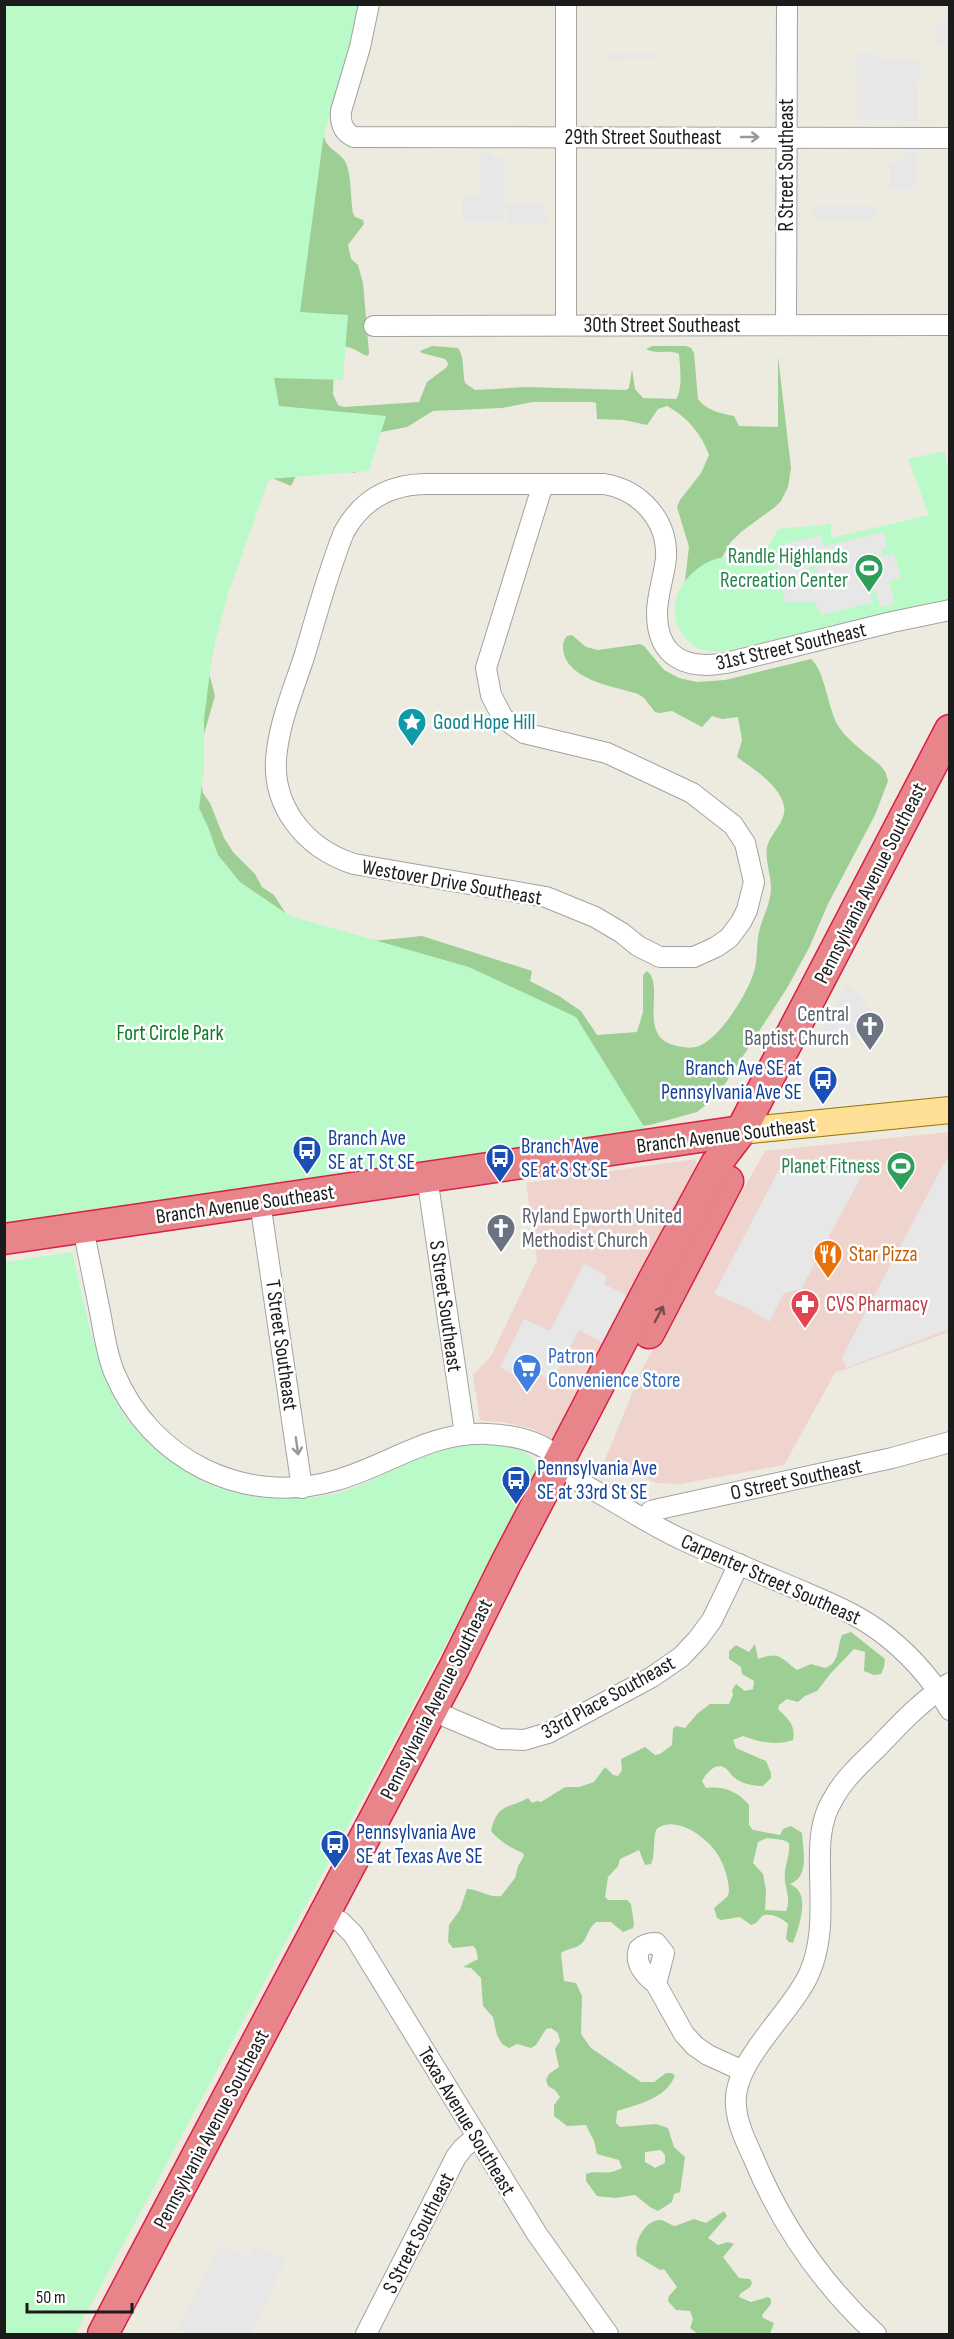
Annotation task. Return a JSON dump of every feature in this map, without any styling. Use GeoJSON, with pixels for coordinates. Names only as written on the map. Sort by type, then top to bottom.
{"type":"FeatureCollection","features":[{"type":"Feature","properties":{"kind":"highway","name":"Pennsylvania Avenue Southeast"},"geometry":{"type":"LineString","coordinates":[[125,2334],[333,1917],[565,1466],[604,1422],[710,1219],[737,1161],[741,1131],[950,730]]}},
{"type":"Feature","properties":{"kind":"highway","name":"Branch Avenue Southeast"},"geometry":{"type":"LineString","coordinates":[[4,1239],[741,1131]]}},
{"type":"Feature","properties":{"kind":"highway","name":"Pennsylvania Avenue Southeast"},"geometry":{"type":"LineString","coordinates":[[103,2334],[333,1917]]}},
{"type":"Feature","properties":{"kind":"main road","name":"Branch Avenue Southeast"},"geometry":{"type":"LineString","coordinates":[[741,1131],[950,1110]]}},
{"type":"Feature","properties":{"kind":"street","name":"29th Street Southeast"},"geometry":{"type":"LineString","coordinates":[[369,4],[360,47],[340,111],[342,125],[349,135],[360,138],[950,138]]}},
{"type":"Feature","properties":{"kind":"street"},"geometry":{"type":"LineString","coordinates":[[566,4],[566,325]]}},
{"type":"Feature","properties":{"kind":"street","name":"R Street Southeast"},"geometry":{"type":"LineString","coordinates":[[786,325],[787,4]]}},
{"type":"Feature","properties":{"kind":"street","name":"30th Street Southeast"},"geometry":{"type":"LineString","coordinates":[[374,326],[950,325]]}},
{"type":"Feature","properties":{"kind":"street","name":"31st Street Southeast"},"geometry":{"type":"LineString","coordinates":[[377,495],[413,484],[610,485],[634,495],[648,507],[660,525],[666,547],[666,561],[657,608],[659,628],[670,651],[692,665],[726,663],[950,610]]}},
{"type":"Feature","properties":{"kind":"street","name":"Westover Drive Southeast"},"geometry":{"type":"LineString","coordinates":[[377,495],[356,513],[344,532],[279,737],[276,760],[277,783],[292,820],[319,848],[345,861],[546,897],[594,917],[638,946],[660,957],[694,957],[729,938],[747,910],[754,882],[745,843],[733,825],[692,793],[607,753],[524,734],[503,718],[490,695],[486,668],[543,484]]}},
{"type":"Feature","properties":{"kind":"street","name":"S Street Southeast"},"geometry":{"type":"LineString","coordinates":[[427,1177],[465,1434]]}},
{"type":"Feature","properties":{"kind":"street","name":"T Street Southeast"},"geometry":{"type":"LineString","coordinates":[[260,1202],[302,1488]]}},
{"type":"Feature","properties":{"kind":"street","name":"Carpenter Street Southeast"},"geometry":{"type":"LineString","coordinates":[[83,1228],[110,1361],[126,1396],[147,1424],[175,1451],[217,1476],[264,1488],[302,1488],[351,1476],[428,1442],[465,1434],[489,1434],[517,1438],[543,1448],[581,1482],[680,1539],[841,1608],[867,1623],[908,1655],[943,1687],[950,1710]]}},
{"type":"Feature","properties":{"kind":"street","name":"O Street Southeast"},"geometry":{"type":"LineString","coordinates":[[645,1519],[651,1511],[892,1458],[950,1442]]}},
{"type":"Feature","properties":{"kind":"street","name":"33rd Place Southeast"},"geometry":{"type":"LineString","coordinates":[[439,1712],[488,1736],[506,1740],[524,1740],[548,1733],[677,1661],[703,1633],[739,1564]]}},
{"type":"Feature","properties":{"kind":"street"},"geometry":{"type":"LineString","coordinates":[[876,2334],[848,2307],[813,2264],[788,2226],[766,2186],[748,2145],[736,2109],[736,2089],[743,2071],[800,1991],[812,1967],[818,1947],[821,1918],[820,1843],[825,1816],[832,1800],[850,1774],[918,1706],[943,1687]]}},
{"type":"Feature","properties":{"kind":"street","name":"Texas Avenue Southeast"},"geometry":{"type":"LineString","coordinates":[[333,1917],[353,1934],[537,2234],[608,2334]]}},
{"type":"Feature","properties":{"kind":"street"},"geometry":{"type":"LineString","coordinates":[[656,1984],[665,2004],[689,2040],[708,2055],[743,2071]]}},
{"type":"Feature","properties":{"kind":"street","name":"S Street Southeast"},"geometry":{"type":"LineString","coordinates":[[366,2334],[456,2157],[477,2136]]}},
{"type":"Feature","properties":{"kind":"shaded area"},"geometry":{"type":"Polygon","coordinates":[[[948,18],[949,45],[936,46],[936,25],[939,22],[948,22],[948,18]]]}},
{"type":"Feature","properties":{"kind":"shaded area"},"geometry":{"type":"Polygon","coordinates":[[[606,54],[659,54],[659,58],[606,59],[606,54]]]}},
{"type":"Feature","properties":{"kind":"shaded area"},"geometry":{"type":"Polygon","coordinates":[[[853,54],[872,54],[885,61],[919,60],[918,121],[857,119],[856,59],[853,54]]]}},
{"type":"Feature","properties":{"kind":"shaded area"},"geometry":{"type":"Polygon","coordinates":[[[490,152],[492,157],[503,157],[503,221],[462,221],[462,196],[479,195],[479,159],[481,159],[481,153],[490,152]]]}},
{"type":"Feature","properties":{"kind":"shaded area"},"geometry":{"type":"Polygon","coordinates":[[[906,152],[917,152],[914,189],[890,189],[890,165],[902,161],[906,152]]]}},
{"type":"Feature","properties":{"kind":"shaded area"},"geometry":{"type":"Polygon","coordinates":[[[506,204],[542,204],[543,213],[549,217],[549,224],[507,223],[506,204]]]}},
{"type":"Feature","properties":{"kind":"shaded area"},"geometry":{"type":"Polygon","coordinates":[[[813,206],[876,206],[876,220],[813,219],[813,206]]]}},
{"type":"Feature","properties":{"kind":"shaded area"},"geometry":{"type":"Polygon","coordinates":[[[884,532],[887,548],[881,550],[881,555],[894,554],[901,577],[889,581],[895,604],[880,607],[876,592],[873,590],[871,592],[873,602],[821,615],[816,603],[800,601],[785,603],[775,557],[786,555],[784,544],[821,535],[823,545],[884,532]],[[816,567],[809,568],[812,584],[818,587],[819,584],[816,567]]]}},
{"type":"Feature","properties":{"kind":"shaded area"},"geometry":{"type":"Polygon","coordinates":[[[846,984],[861,997],[874,1014],[872,1037],[849,1039],[847,1036],[834,1043],[816,1043],[846,984]]]}},
{"type":"Feature","properties":{"kind":"shaded area"},"geometry":{"type":"Polygon","coordinates":[[[949,1132],[949,1332],[835,1373],[784,1465],[680,1484],[657,1483],[604,1462],[642,1369],[765,1151],[949,1132]]]}},
{"type":"Feature","properties":{"kind":"shaded area"},"geometry":{"type":"Polygon","coordinates":[[[949,1157],[949,1329],[846,1368],[842,1357],[949,1157]]]}},
{"type":"Feature","properties":{"kind":"shaded area"},"geometry":{"type":"Polygon","coordinates":[[[695,1159],[697,1164],[553,1440],[533,1429],[480,1420],[473,1375],[491,1356],[537,1260],[526,1183],[695,1159]]]}},
{"type":"Feature","properties":{"kind":"shaded area"},"geometry":{"type":"Polygon","coordinates":[[[837,1162],[848,1164],[863,1173],[801,1289],[784,1293],[769,1322],[748,1308],[714,1294],[782,1164],[789,1168],[819,1172],[837,1162]]]}},
{"type":"Feature","properties":{"kind":"shaded area"},"geometry":{"type":"Polygon","coordinates":[[[584,1264],[606,1277],[604,1284],[628,1296],[603,1343],[579,1330],[552,1381],[520,1364],[514,1375],[500,1367],[524,1319],[550,1331],[584,1264]]]}},
{"type":"Feature","properties":{"kind":"shaded area"},"geometry":{"type":"Polygon","coordinates":[[[221,2245],[247,2257],[254,2245],[286,2260],[251,2334],[188,2334],[177,2329],[221,2245]]]}},
{"type":"Feature","properties":{"kind":"green space","name":"Fort Circle Park"},"geometry":{"type":"Polygon","coordinates":[[[4,5],[360,5],[323,140],[300,312],[348,315],[343,380],[274,378],[279,406],[386,416],[369,471],[269,479],[228,594],[213,649],[204,719],[204,769],[199,808],[218,855],[240,882],[290,916],[469,967],[576,1017],[646,1130],[5,1224],[4,5]]]}},
{"type":"Feature","properties":{"kind":"green space"},"geometry":{"type":"Polygon","coordinates":[[[5,5],[324,137],[328,145],[344,159],[349,175],[353,213],[355,217],[363,220],[364,224],[348,245],[351,259],[358,265],[363,283],[369,353],[368,356],[345,347],[334,364],[333,394],[338,405],[344,407],[419,402],[427,382],[447,367],[448,363],[445,359],[420,351],[432,346],[458,348],[462,356],[465,383],[475,390],[526,387],[626,390],[629,388],[632,369],[635,389],[643,398],[676,399],[680,384],[679,354],[646,349],[652,346],[686,346],[694,353],[698,399],[705,406],[734,416],[739,426],[778,427],[778,356],[791,468],[788,487],[775,507],[730,543],[719,563],[684,588],[689,547],[677,507],[701,473],[709,455],[692,426],[667,406],[658,409],[647,425],[624,420],[597,419],[596,403],[592,402],[533,402],[502,408],[433,411],[407,427],[361,436],[359,470],[355,473],[344,471],[296,476],[291,486],[272,478],[268,479],[231,545],[209,673],[215,696],[200,748],[200,778],[203,793],[210,803],[224,838],[233,852],[255,874],[262,887],[274,895],[288,917],[373,941],[422,936],[532,971],[530,981],[581,1011],[597,1035],[637,1032],[643,1012],[643,975],[647,971],[654,987],[656,1030],[661,1038],[670,1044],[686,1048],[694,1047],[709,1040],[725,1023],[740,1002],[754,972],[759,932],[771,894],[767,847],[781,822],[784,806],[771,784],[737,757],[742,740],[738,717],[722,719],[712,716],[702,727],[672,711],[655,712],[638,694],[581,675],[566,660],[564,642],[567,636],[572,635],[586,647],[598,650],[640,644],[664,670],[679,678],[697,682],[725,680],[811,659],[823,679],[837,724],[851,741],[881,766],[888,781],[875,815],[787,988],[725,1084],[712,1100],[697,1112],[650,1125],[272,1166],[5,5]]]}},
{"type":"Feature","properties":{"kind":"green space"},"geometry":{"type":"Polygon","coordinates":[[[945,451],[946,463],[950,464],[949,601],[720,652],[697,648],[685,637],[677,625],[676,599],[681,587],[701,566],[720,558],[761,559],[778,529],[831,524],[831,538],[929,515],[908,459],[945,451]]]}},
{"type":"Feature","properties":{"kind":"green space"},"geometry":{"type":"Polygon","coordinates":[[[72,1252],[97,1355],[112,1394],[122,1412],[138,1431],[161,1452],[208,1484],[237,1493],[272,1497],[324,1496],[351,1489],[438,1451],[484,1445],[508,1447],[527,1454],[533,1460],[538,1473],[75,2334],[5,2334],[4,1262],[72,1252]]]}},
{"type":"Feature","properties":{"kind":"green space"},"geometry":{"type":"Polygon","coordinates":[[[851,1632],[885,1659],[881,1674],[874,1675],[864,1671],[865,1652],[854,1649],[817,1691],[798,1702],[787,1699],[779,1705],[778,1709],[792,1726],[793,1740],[780,1743],[743,1736],[733,1740],[736,1748],[766,1761],[771,1778],[763,1786],[741,1782],[721,1767],[711,1770],[702,1781],[706,1788],[729,1790],[740,1796],[749,1805],[749,1825],[753,1830],[780,1835],[783,1829],[791,1826],[802,1833],[803,1869],[796,1880],[790,1884],[798,1890],[802,1902],[801,1916],[793,1943],[786,1939],[788,1924],[776,1916],[762,1916],[751,1925],[740,1917],[721,1920],[717,1918],[714,1908],[728,1896],[729,1891],[726,1873],[720,1859],[708,1842],[692,1831],[674,1824],[656,1830],[651,1864],[645,1865],[639,1850],[620,1859],[618,1866],[608,1877],[605,1897],[608,1900],[627,1900],[631,1904],[633,1928],[623,1932],[611,1922],[596,1922],[581,1944],[561,1953],[564,1981],[576,1983],[582,1996],[581,2034],[591,2048],[641,2082],[654,2082],[666,2073],[672,2073],[675,2076],[665,2090],[650,2100],[617,2111],[616,2123],[620,2127],[656,2124],[668,2128],[674,2147],[685,2157],[680,2192],[674,2194],[672,2202],[658,2211],[635,2195],[615,2198],[597,2196],[586,2181],[586,2174],[606,2173],[622,2168],[619,2160],[597,2154],[594,2141],[586,2125],[567,2126],[554,2116],[554,2105],[560,2097],[548,2086],[546,2080],[549,2074],[559,2067],[555,2049],[560,2041],[558,2033],[551,2028],[546,2029],[536,2045],[531,2048],[517,2044],[509,2048],[502,2044],[497,2035],[493,2017],[483,2006],[481,1978],[471,1968],[463,1967],[478,1959],[476,1949],[473,1946],[453,1948],[448,1942],[449,1925],[460,1910],[467,1889],[492,1896],[501,1896],[515,1878],[524,1856],[491,1831],[497,1815],[505,1808],[528,1798],[532,1803],[541,1802],[565,1787],[579,1787],[594,1782],[605,1767],[613,1775],[618,1776],[622,1770],[621,1759],[645,1747],[655,1755],[660,1754],[672,1745],[673,1729],[676,1726],[685,1728],[710,1704],[729,1704],[736,1684],[745,1691],[753,1689],[754,1681],[742,1674],[741,1667],[729,1659],[729,1651],[736,1645],[749,1652],[755,1644],[758,1659],[779,1657],[797,1670],[811,1664],[825,1668],[836,1659],[842,1635],[851,1632]],[[767,1838],[758,1842],[753,1863],[763,1874],[766,1891],[765,1910],[786,1911],[788,1901],[785,1877],[789,1843],[767,1838]],[[661,2150],[645,2152],[645,2162],[655,2168],[665,2163],[665,2155],[661,2150]]]}},
{"type":"Feature","properties":{"kind":"green space"},"geometry":{"type":"Polygon","coordinates":[[[724,2211],[727,2216],[708,2238],[718,2245],[728,2242],[734,2244],[723,2257],[739,2278],[750,2279],[752,2283],[739,2297],[751,2302],[768,2297],[771,2299],[771,2304],[762,2315],[763,2318],[774,2323],[770,2334],[698,2334],[690,2328],[693,2319],[690,2311],[676,2310],[668,2301],[669,2296],[677,2287],[664,2269],[660,2270],[637,2256],[639,2239],[650,2223],[661,2220],[675,2226],[694,2219],[706,2223],[724,2211]]]}},
{"type":"Feature","properties":{"kind":"place","name":"Randle Highlands Recreation Center"},"geometry":{"type":"Point","coordinates":[869,594]}},
{"type":"Feature","properties":{"kind":"place","name":"Good Hope Hill"},"geometry":{"type":"Point","coordinates":[412,748]}},
{"type":"Feature","properties":{"kind":"place","name":"Central Baptist Church"},"geometry":{"type":"Point","coordinates":[870,1052]}},
{"type":"Feature","properties":{"kind":"place","name":"Branch Ave SE at Pennsylvania Ave SE"},"geometry":{"type":"Point","coordinates":[823,1106]}},
{"type":"Feature","properties":{"kind":"place","name":"Branch Ave SE at T St SE"},"geometry":{"type":"Point","coordinates":[307,1176]}},
{"type":"Feature","properties":{"kind":"place","name":"Branch Ave SE at S St SE"},"geometry":{"type":"Point","coordinates":[500,1184]}},
{"type":"Feature","properties":{"kind":"place","name":"Planet Fitness"},"geometry":{"type":"Point","coordinates":[901,1192]}},
{"type":"Feature","properties":{"kind":"place","name":"Ryland Epworth United Methodist Church"},"geometry":{"type":"Point","coordinates":[501,1254]}},
{"type":"Feature","properties":{"kind":"place","name":"Star Pizza"},"geometry":{"type":"Point","coordinates":[828,1280]}},
{"type":"Feature","properties":{"kind":"place","name":"CVS Pharmacy"},"geometry":{"type":"Point","coordinates":[805,1330]}},
{"type":"Feature","properties":{"kind":"place","name":"Patron Convenience Store"},"geometry":{"type":"Point","coordinates":[527,1394]}},
{"type":"Feature","properties":{"kind":"place","name":"Pennsylvania Ave SE at 33rd St SE"},"geometry":{"type":"Point","coordinates":[516,1506]}},
{"type":"Feature","properties":{"kind":"place","name":"Pennsylvania Ave SE at Texas Ave SE"},"geometry":{"type":"Point","coordinates":[335,1870]}}]}
